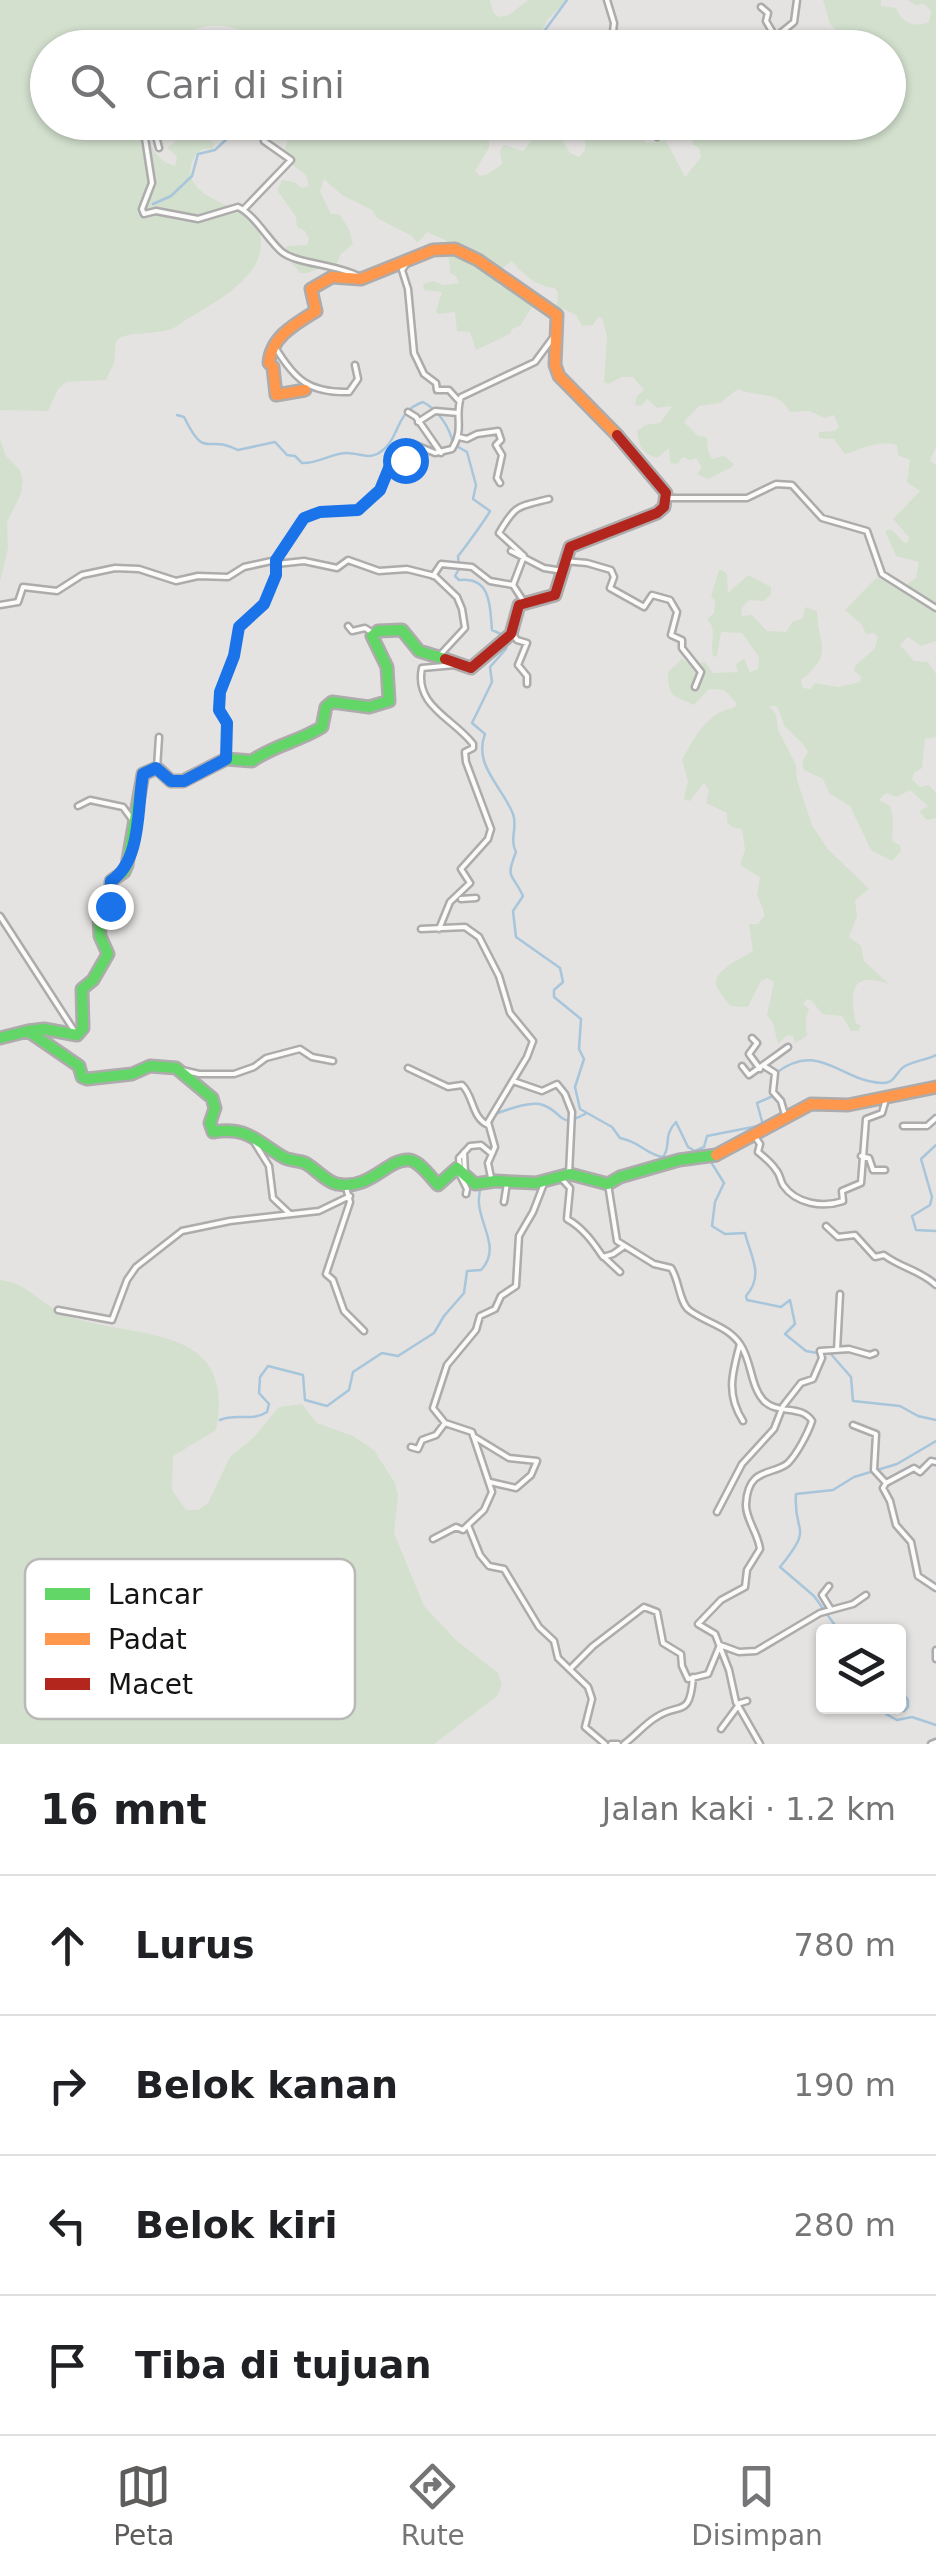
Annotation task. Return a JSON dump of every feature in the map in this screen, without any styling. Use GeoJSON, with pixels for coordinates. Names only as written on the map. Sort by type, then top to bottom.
{"type":"FeatureCollection","features":[{"type":"Feature","properties":{"kind":"street"},"geometry":{"type":"LineString","coordinates":[[607,0],[613,30]]}},
{"type":"Feature","properties":{"kind":"street"},"geometry":{"type":"LineString","coordinates":[[786,30],[792,25],[798,0]]}},
{"type":"Feature","properties":{"kind":"street"},"geometry":{"type":"LineString","coordinates":[[761,7],[768,13],[766,21],[771,30]]}},
{"type":"Feature","properties":{"kind":"street"},"geometry":{"type":"LineString","coordinates":[[145,140],[152,183],[142,209],[144,214],[156,211],[198,219],[211,218],[228,208],[244,208],[291,160],[264,141]]}},
{"type":"Feature","properties":{"kind":"street"},"geometry":{"type":"LineString","coordinates":[[157,140],[159,148]]}},
{"type":"Feature","properties":{"kind":"street"},"geometry":{"type":"LineString","coordinates":[[244,208],[260,231],[286,254],[332,265],[362,279]]}},
{"type":"Feature","properties":{"kind":"street"},"geometry":{"type":"LineString","coordinates":[[306,390],[276,395],[268,356],[289,328],[313,315],[317,307],[310,290],[336,275],[362,279],[399,270],[411,260],[431,253],[456,250],[494,270],[520,292],[544,301],[558,315],[555,365],[559,376],[620,437],[632,456],[662,487],[666,498],[662,510],[573,546],[554,597],[524,602],[517,608],[512,633],[471,668],[419,651],[402,630],[373,633]]}},
{"type":"Feature","properties":{"kind":"street"},"geometry":{"type":"LineString","coordinates":[[399,270],[408,288],[417,362],[437,390],[449,390],[459,402]]}},
{"type":"Feature","properties":{"kind":"street"},"geometry":{"type":"LineString","coordinates":[[226,759],[227,723],[219,710],[220,692],[234,656],[239,627],[264,604],[276,575],[276,562],[304,518],[320,512],[354,512],[377,494],[389,468],[402,463],[412,444],[441,453],[452,449],[461,427],[461,397],[535,362],[559,330]]}},
{"type":"Feature","properties":{"kind":"street"},"geometry":{"type":"LineString","coordinates":[[274,344],[296,378],[320,390],[349,392],[358,379],[355,364]]}},
{"type":"Feature","properties":{"kind":"street"},"geometry":{"type":"LineString","coordinates":[[418,422],[435,411],[458,413]]}},
{"type":"Feature","properties":{"kind":"street"},"geometry":{"type":"LineString","coordinates":[[408,412],[441,453]]}},
{"type":"Feature","properties":{"kind":"street"},"geometry":{"type":"LineString","coordinates":[[458,437],[467,439],[498,431],[501,438],[496,445],[502,455],[497,476],[500,483]]}},
{"type":"Feature","properties":{"kind":"street"},"geometry":{"type":"LineString","coordinates":[[666,498],[746,498],[776,484],[792,485],[822,518],[865,530],[882,574],[936,608]]}},
{"type":"Feature","properties":{"kind":"street"},"geometry":{"type":"LineString","coordinates":[[513,585],[524,559],[519,549],[499,533],[509,513],[520,505],[549,500]]}},
{"type":"Feature","properties":{"kind":"street"},"geometry":{"type":"LineString","coordinates":[[510,551],[524,559],[564,566],[587,562],[610,569],[614,576],[610,588],[644,607],[652,596],[670,600],[677,612],[672,634],[682,640],[682,648],[692,656],[700,672],[695,687]]}},
{"type":"Feature","properties":{"kind":"street"},"geometry":{"type":"LineString","coordinates":[[0,604],[18,602],[23,587],[57,592],[82,574],[114,568],[140,569],[176,582],[198,576],[228,576],[244,567],[276,562],[304,561],[337,568],[348,560],[379,571],[407,568],[433,576],[459,600],[465,623],[462,633],[438,659]]}},
{"type":"Feature","properties":{"kind":"street"},"geometry":{"type":"LineString","coordinates":[[433,576],[441,564],[470,566],[490,580],[513,585],[524,602]]}},
{"type":"Feature","properties":{"kind":"street"},"geometry":{"type":"LineString","coordinates":[[156,768],[171,781],[184,781],[226,759],[252,760],[280,743],[300,741],[322,727],[326,706],[332,702],[376,708],[389,700],[389,670],[373,633],[365,628],[352,631],[348,626]]}},
{"type":"Feature","properties":{"kind":"street"},"geometry":{"type":"LineString","coordinates":[[512,633],[527,644],[518,665],[527,676],[526,684]]}},
{"type":"Feature","properties":{"kind":"street"},"geometry":{"type":"LineString","coordinates":[[438,929],[450,902],[470,881],[461,869],[492,829],[465,760],[466,752],[474,745],[429,703],[420,686],[422,668],[455,665]]}},
{"type":"Feature","properties":{"kind":"street"},"geometry":{"type":"LineString","coordinates":[[156,768],[159,737]]}},
{"type":"Feature","properties":{"kind":"street"},"geometry":{"type":"LineString","coordinates":[[77,1035],[85,1024],[82,989],[93,980],[108,954],[100,936],[99,917],[110,904],[111,881],[127,865],[143,774],[156,768]]}},
{"type":"Feature","properties":{"kind":"street"},"geometry":{"type":"LineString","coordinates":[[78,806],[90,800],[122,807],[136,826]]}},
{"type":"Feature","properties":{"kind":"street"},"geometry":{"type":"LineString","coordinates":[[465,887],[469,896]]}},
{"type":"Feature","properties":{"kind":"street"},"geometry":{"type":"LineString","coordinates":[[460,899],[476,898]]}},
{"type":"Feature","properties":{"kind":"street"},"geometry":{"type":"LineString","coordinates":[[0,916],[77,1035]]}},
{"type":"Feature","properties":{"kind":"street"},"geometry":{"type":"LineString","coordinates":[[421,929],[465,927],[481,939],[499,976],[510,1012],[532,1040],[488,1125]]}},
{"type":"Feature","properties":{"kind":"street"},"geometry":{"type":"LineString","coordinates":[[0,1038],[28,1031],[54,1030],[77,1035]]}},
{"type":"Feature","properties":{"kind":"street"},"geometry":{"type":"LineString","coordinates":[[28,1031],[78,1066],[84,1078],[132,1074],[150,1066],[199,1074],[234,1074],[266,1058],[298,1049],[332,1060]]}},
{"type":"Feature","properties":{"kind":"street"},"geometry":{"type":"LineString","coordinates":[[752,1038],[757,1043],[749,1054],[774,1073],[776,1095],[785,1115]]}},
{"type":"Feature","properties":{"kind":"street"},"geometry":{"type":"LineString","coordinates":[[742,1066],[748,1075],[788,1047]]}},
{"type":"Feature","properties":{"kind":"street"},"geometry":{"type":"LineString","coordinates":[[755,1048],[762,1052]]}},
{"type":"Feature","properties":{"kind":"street"},"geometry":{"type":"LineString","coordinates":[[408,1068],[448,1088],[462,1084],[469,1092],[495,1144],[488,1163],[492,1182]]}},
{"type":"Feature","properties":{"kind":"street"},"geometry":{"type":"LineString","coordinates":[[178,1069],[212,1098],[213,1132],[234,1129],[272,1146],[284,1158],[304,1162],[332,1183],[345,1184],[367,1182],[407,1160],[418,1164],[438,1185],[453,1168],[475,1184],[544,1181],[564,1175],[608,1184],[678,1160],[708,1158],[810,1104],[844,1105],[936,1087]]}},
{"type":"Feature","properties":{"kind":"street"},"geometry":{"type":"LineString","coordinates":[[513,1081],[541,1091],[556,1084],[565,1094],[572,1112],[564,1175],[570,1188],[567,1218],[583,1228],[589,1242],[620,1272]]}},
{"type":"Feature","properties":{"kind":"street"},"geometry":{"type":"LineString","coordinates":[[752,1134],[760,1143],[758,1152],[776,1170],[786,1189],[808,1202],[827,1206],[842,1201],[842,1190],[861,1182],[866,1119],[882,1113],[886,1099]]}},
{"type":"Feature","properties":{"kind":"street"},"geometry":{"type":"LineString","coordinates":[[902,1126],[928,1126],[936,1118]]}},
{"type":"Feature","properties":{"kind":"street"},"geometry":{"type":"LineString","coordinates":[[251,1137],[270,1166],[273,1198],[290,1214]]}},
{"type":"Feature","properties":{"kind":"street"},"geometry":{"type":"LineString","coordinates":[[466,1194],[459,1158],[478,1144],[492,1154]]}},
{"type":"Feature","properties":{"kind":"street"},"geometry":{"type":"LineString","coordinates":[[861,1156],[869,1158],[873,1170],[885,1170]]}},
{"type":"Feature","properties":{"kind":"street"},"geometry":{"type":"LineString","coordinates":[[434,1539],[456,1527],[463,1530],[484,1510],[492,1495],[473,1436],[469,1430],[445,1423],[435,1414],[432,1403],[447,1365],[476,1330],[480,1316],[495,1310],[501,1296],[516,1286],[519,1236],[534,1212],[544,1181]]}},
{"type":"Feature","properties":{"kind":"street"},"geometry":{"type":"LineString","coordinates":[[504,1202],[507,1183]]}},
{"type":"Feature","properties":{"kind":"street"},"geometry":{"type":"LineString","coordinates":[[345,1184],[350,1196],[326,1274],[344,1311],[364,1331]]}},
{"type":"Feature","properties":{"kind":"street"},"geometry":{"type":"LineString","coordinates":[[608,1184],[616,1238],[654,1264],[671,1268],[687,1308],[723,1328],[740,1344],[762,1398],[780,1410],[807,1414],[811,1426],[788,1462],[766,1470],[751,1486],[746,1509],[758,1536],[760,1552],[749,1566],[743,1590],[721,1600],[699,1626],[714,1632],[737,1705],[760,1744]]}},
{"type":"Feature","properties":{"kind":"street"},"geometry":{"type":"LineString","coordinates":[[58,1310],[112,1320],[127,1280],[136,1268],[182,1231],[324,1210],[350,1196]]}},
{"type":"Feature","properties":{"kind":"street"},"geometry":{"type":"LineString","coordinates":[[826,1226],[839,1238],[854,1236],[874,1257],[884,1255],[899,1267],[924,1274],[936,1285]]}},
{"type":"Feature","properties":{"kind":"street"},"geometry":{"type":"LineString","coordinates":[[605,1258],[623,1246]]}},
{"type":"Feature","properties":{"kind":"street"},"geometry":{"type":"LineString","coordinates":[[837,1350],[840,1294]]}},
{"type":"Feature","properties":{"kind":"street"},"geometry":{"type":"LineString","coordinates":[[740,1344],[730,1392],[742,1421]]}},
{"type":"Feature","properties":{"kind":"street"},"geometry":{"type":"LineString","coordinates":[[717,1512],[742,1464],[774,1429],[780,1410],[801,1383],[813,1379],[822,1358],[820,1351],[855,1350],[870,1356],[875,1352]]}},
{"type":"Feature","properties":{"kind":"street"},"geometry":{"type":"LineString","coordinates":[[410,1447],[418,1449],[422,1440],[436,1435],[445,1423]]}},
{"type":"Feature","properties":{"kind":"street"},"geometry":{"type":"LineString","coordinates":[[853,1425],[876,1434],[874,1468],[886,1483]]}},
{"type":"Feature","properties":{"kind":"street"},"geometry":{"type":"LineString","coordinates":[[473,1436],[508,1458],[537,1460],[531,1475],[516,1488],[487,1481]]}},
{"type":"Feature","properties":{"kind":"street"},"geometry":{"type":"LineString","coordinates":[[936,1462],[920,1472],[915,1468],[904,1471],[882,1488],[896,1525],[911,1542],[918,1576],[936,1588]]}},
{"type":"Feature","properties":{"kind":"street"},"geometry":{"type":"LineString","coordinates":[[468,1526],[485,1563],[504,1569],[538,1624],[554,1641],[558,1658],[584,1680],[591,1695],[586,1728],[608,1744],[621,1744],[658,1716],[683,1708],[692,1695],[693,1677]]}},
{"type":"Feature","properties":{"kind":"street"},"geometry":{"type":"LineString","coordinates":[[829,1586],[822,1596],[830,1608]]}},
{"type":"Feature","properties":{"kind":"street"},"geometry":{"type":"LineString","coordinates":[[720,1646],[756,1652],[830,1608],[853,1604],[866,1595]]}},
{"type":"Feature","properties":{"kind":"street"},"geometry":{"type":"LineString","coordinates":[[570,1668],[641,1608],[657,1612],[665,1646],[681,1654],[687,1678],[708,1674],[720,1646]]}},
{"type":"Feature","properties":{"kind":"street"},"geometry":{"type":"LineString","coordinates":[[936,1650],[936,1658]]}},
{"type":"Feature","properties":{"kind":"street"},"geometry":{"type":"LineString","coordinates":[[721,1729],[737,1705],[747,1701]]}},
{"type":"Feature","properties":{"kind":"green space"},"geometry":{"type":"Polygon","coordinates":[[[0,0],[490,0],[498,17],[509,15],[528,0],[568,0],[542,30],[240,30],[215,26],[195,30],[30,30],[30,140],[149,140],[162,159],[175,166],[177,156],[167,148],[175,140],[209,140],[215,144],[212,149],[201,150],[194,158],[192,180],[208,196],[252,218],[260,235],[261,251],[245,278],[217,301],[171,329],[133,334],[116,341],[114,363],[106,380],[66,382],[58,389],[48,411],[0,410],[0,0]]]}},
{"type":"Feature","properties":{"kind":"green space"},"geometry":{"type":"Polygon","coordinates":[[[823,0],[881,0],[881,6],[896,8],[905,21],[919,24],[929,22],[931,11],[924,4],[915,5],[908,0],[936,0],[936,447],[930,461],[936,465],[936,641],[921,646],[908,637],[900,645],[914,661],[928,662],[936,674],[936,737],[925,739],[922,768],[912,779],[920,787],[929,785],[936,793],[936,818],[927,820],[919,811],[928,806],[910,790],[897,797],[886,793],[879,800],[890,806],[892,841],[900,845],[901,851],[892,861],[871,850],[850,806],[829,793],[823,779],[804,770],[802,762],[808,752],[786,728],[776,706],[769,706],[776,714],[778,730],[796,765],[812,825],[827,848],[869,889],[855,900],[857,916],[849,937],[861,946],[864,961],[889,984],[867,980],[856,986],[853,1001],[856,1023],[861,1026],[858,1031],[851,1031],[842,1016],[822,1014],[807,999],[803,1004],[809,1009],[807,1036],[795,1043],[793,1036],[787,1035],[778,1044],[767,1015],[774,982],[767,978],[761,981],[748,1007],[730,1006],[716,984],[724,969],[753,951],[749,924],[758,924],[765,915],[757,895],[760,877],[740,865],[745,850],[742,829],[732,827],[727,822],[727,813],[706,803],[709,790],[704,783],[690,801],[684,799],[688,781],[682,760],[686,752],[709,720],[737,703],[724,690],[709,689],[694,705],[671,692],[668,672],[682,659],[689,664],[705,662],[713,673],[738,672],[736,664],[744,659],[750,672],[758,669],[759,657],[742,633],[721,632],[714,657],[712,628],[707,619],[714,613],[715,601],[711,596],[722,570],[727,574],[728,593],[748,575],[771,587],[771,594],[764,601],[749,600],[741,609],[742,616],[752,615],[767,631],[786,632],[792,622],[803,618],[805,607],[817,611],[821,655],[801,680],[803,688],[810,689],[815,683],[838,687],[860,682],[855,666],[875,648],[878,637],[866,634],[845,610],[877,577],[905,591],[916,578],[919,562],[896,556],[886,533],[892,530],[908,542],[909,537],[893,519],[920,491],[907,482],[910,460],[898,455],[897,445],[890,444],[845,454],[834,439],[819,438],[819,432],[839,427],[834,415],[825,418],[809,411],[790,412],[774,397],[738,389],[720,403],[699,406],[684,422],[698,436],[707,437],[712,459],[724,456],[734,464],[732,467],[708,479],[697,474],[702,468],[696,458],[683,457],[677,464],[670,463],[669,448],[657,458],[652,456],[642,449],[637,431],[645,425],[660,423],[672,406],[657,408],[647,399],[641,406],[635,405],[644,390],[633,377],[608,384],[604,381],[607,336],[602,318],[598,317],[593,325],[582,326],[576,315],[562,308],[556,311],[555,288],[531,279],[512,261],[498,271],[498,285],[526,296],[532,307],[510,334],[476,350],[470,332],[457,331],[455,312],[436,311],[442,292],[424,290],[423,284],[433,281],[443,285],[459,283],[450,273],[447,241],[427,232],[417,243],[324,179],[320,191],[331,214],[339,214],[349,229],[353,244],[341,254],[334,269],[300,273],[283,253],[287,246],[307,245],[309,239],[297,227],[296,217],[277,190],[282,180],[302,188],[309,186],[306,175],[282,157],[288,140],[489,140],[489,148],[475,171],[480,176],[502,164],[500,151],[504,145],[523,151],[531,140],[562,140],[570,153],[579,157],[585,150],[585,140],[666,140],[685,177],[701,157],[693,140],[906,140],[906,30],[837,30],[830,24],[823,0]]]}},
{"type":"Feature","properties":{"kind":"green space"},"geometry":{"type":"Polygon","coordinates":[[[0,439],[23,481],[7,522],[8,548],[0,582],[0,439]]]}},
{"type":"Feature","properties":{"kind":"green space"},"geometry":{"type":"Polygon","coordinates":[[[0,1280],[19,1285],[68,1316],[175,1341],[196,1352],[211,1370],[219,1395],[216,1430],[173,1456],[172,1490],[186,1510],[198,1510],[208,1503],[230,1457],[254,1437],[279,1407],[302,1404],[317,1423],[353,1436],[374,1450],[395,1483],[398,1496],[394,1533],[424,1606],[457,1641],[498,1673],[502,1685],[497,1696],[434,1744],[0,1744],[0,1280]]]}},
{"type":"Feature","properties":{"kind":"waterway"},"geometry":{"type":"LineString","coordinates":[[545,30],[567,0]]}},
{"type":"Feature","properties":{"kind":"waterway"},"geometry":{"type":"LineString","coordinates":[[153,204],[171,196],[192,176],[198,154],[215,150],[226,140]]}},
{"type":"Feature","properties":{"kind":"waterway"},"geometry":{"type":"LineString","coordinates":[[177,415],[184,417],[202,443],[238,450],[275,442],[287,455],[308,463],[341,453],[377,454],[385,449],[413,407],[423,402],[428,405],[446,425],[453,444],[467,452],[476,485],[473,499],[490,511],[458,556],[455,576],[483,588],[492,630],[503,635]]}},
{"type":"Feature","properties":{"kind":"waterway"},"geometry":{"type":"LineString","coordinates":[[507,642],[506,649],[490,667],[492,682],[472,723],[485,734],[482,745],[486,766],[514,819],[516,852],[510,872],[523,896],[513,911],[516,937],[560,968],[563,982],[554,990],[554,997],[581,1019],[579,1049],[584,1059],[575,1087],[580,1109],[612,1127],[620,1138],[663,1157],[669,1132],[676,1122],[688,1147],[695,1151],[704,1147],[707,1136],[763,1125],[757,1103],[775,1095],[775,1086]]}},
{"type":"Feature","properties":{"kind":"waterway"},"geometry":{"type":"LineString","coordinates":[[776,1073],[791,1064],[817,1061],[866,1081],[886,1083],[905,1066],[936,1055]]}},
{"type":"Feature","properties":{"kind":"waterway"},"geometry":{"type":"LineString","coordinates":[[491,1125],[495,1114],[532,1104],[550,1108],[565,1120],[585,1114]]}},
{"type":"Feature","properties":{"kind":"waterway"},"geometry":{"type":"LineString","coordinates":[[936,1145],[921,1159],[932,1197],[930,1205],[912,1216],[916,1230],[936,1231]]}},
{"type":"Feature","properties":{"kind":"waterway"},"geometry":{"type":"LineString","coordinates":[[711,1162],[724,1183],[715,1202],[712,1226],[725,1234],[745,1233],[753,1257],[755,1280],[747,1300],[781,1307],[790,1300],[795,1324],[785,1334],[806,1351],[817,1353]]}},
{"type":"Feature","properties":{"kind":"waterway"},"geometry":{"type":"LineString","coordinates":[[220,1420],[267,1412],[269,1404],[259,1393],[260,1377],[268,1366],[303,1375],[305,1400],[327,1406],[349,1390],[353,1372],[382,1353],[398,1356],[434,1333],[464,1293],[467,1271],[481,1270],[488,1260],[489,1240],[479,1208],[482,1184]]}},
{"type":"Feature","properties":{"kind":"waterway"},"geometry":{"type":"LineString","coordinates":[[830,1353],[851,1377],[853,1401],[900,1406],[936,1420]]}},
{"type":"Feature","properties":{"kind":"waterway"},"geometry":{"type":"LineString","coordinates":[[834,1624],[814,1596],[780,1567],[800,1536],[796,1494],[833,1490],[854,1477],[897,1464],[936,1441]]}},
{"type":"Feature","properties":{"kind":"waterway"},"geometry":{"type":"LineString","coordinates":[[906,1697],[906,1709]]}},
{"type":"Feature","properties":{"kind":"waterway"},"geometry":{"type":"LineString","coordinates":[[886,1714],[897,1720],[912,1717],[936,1725]]}},
{"type":"Feature","properties":{"kind":"traffic: fast"},"geometry":{"type":"LineString","coordinates":[[28,1031],[44,1029],[77,1035],[83,1028],[82,989],[93,980],[108,954],[100,936],[99,917],[110,905],[111,881],[127,865],[143,774],[157,768],[171,781],[183,781],[226,759],[252,761],[322,727],[326,707],[332,702],[369,707],[389,701],[387,667],[372,636],[378,631],[402,630],[419,651],[445,659]]}},
{"type":"Feature","properties":{"kind":"traffic: fast"},"geometry":{"type":"LineString","coordinates":[[0,1038],[28,1031],[79,1066],[82,1077],[87,1079],[132,1074],[150,1066],[176,1068],[212,1098],[213,1132],[234,1131],[251,1136],[337,1184],[359,1183],[409,1160],[438,1185],[457,1168],[475,1184],[536,1183],[570,1174],[608,1184],[679,1160],[716,1155]]}},
{"type":"Feature","properties":{"kind":"traffic: slow"},"geometry":{"type":"LineString","coordinates":[[305,390],[276,395],[273,367],[269,363],[279,339],[316,311],[311,289],[332,277],[361,279],[433,250],[455,249],[478,260],[557,315],[555,365],[559,376],[617,435]]}},
{"type":"Feature","properties":{"kind":"traffic: slow"},"geometry":{"type":"LineString","coordinates":[[716,1155],[811,1104],[848,1105],[936,1087]]}},
{"type":"Feature","properties":{"kind":"traffic: jam"},"geometry":{"type":"LineString","coordinates":[[445,659],[471,668],[511,634],[519,605],[555,595],[570,547],[664,507],[666,493],[617,435]]}},
{"type":"Feature","properties":{"kind":"route"},"geometry":{"type":"LineString","coordinates":[[110,906],[111,881],[124,872],[132,846],[143,774],[156,768],[171,781],[184,781],[226,759],[227,723],[218,700],[234,656],[239,627],[264,604],[276,575],[276,560],[301,520],[320,512],[358,510],[380,490],[389,468],[405,460]]}}]}
